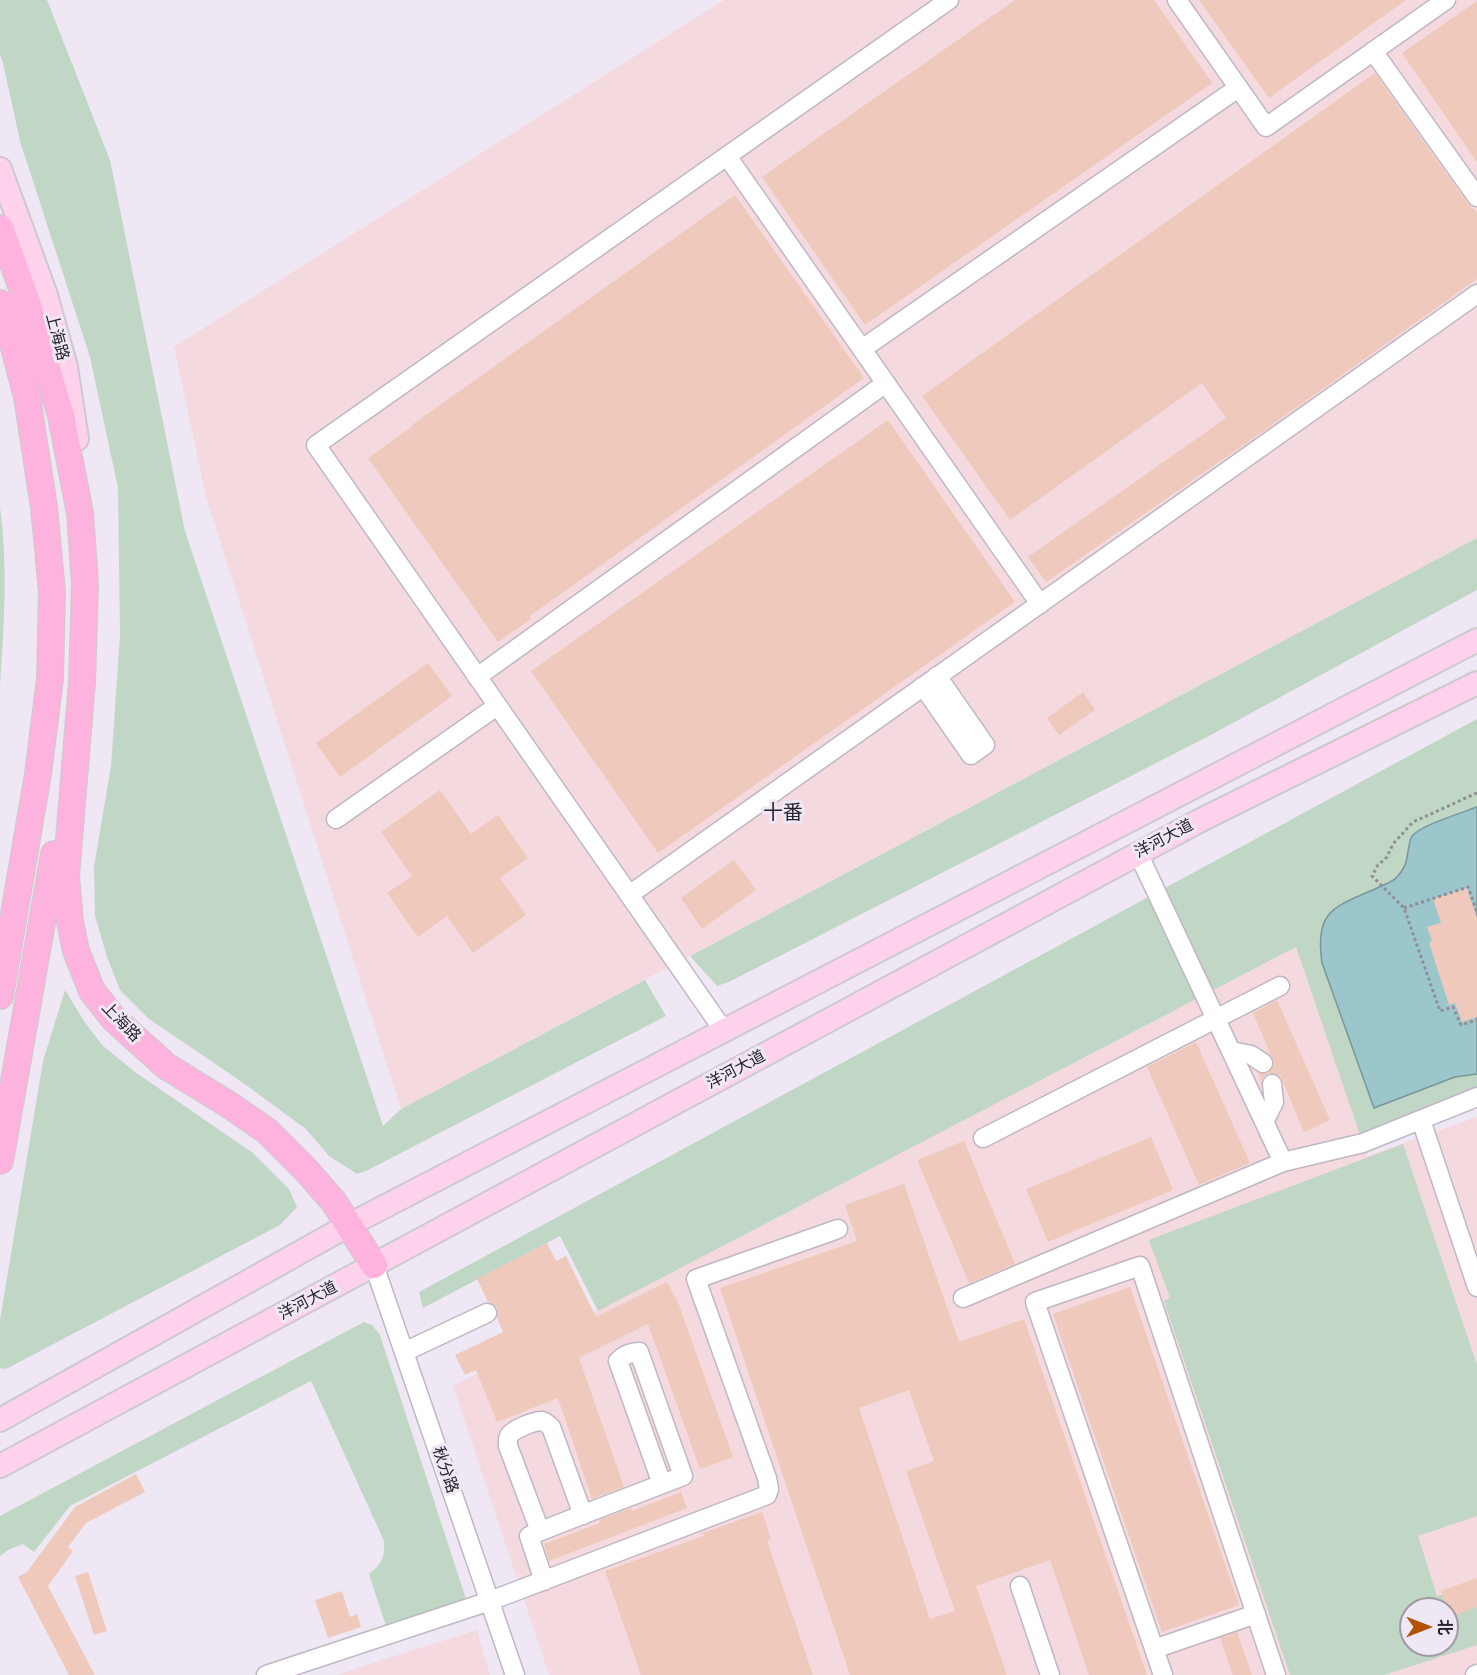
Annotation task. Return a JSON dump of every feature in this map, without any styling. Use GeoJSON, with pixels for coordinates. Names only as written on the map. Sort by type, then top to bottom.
{"type":"FeatureCollection","features":[{"type":"Feature","properties":{"kind":"highway","name":"上海路"},"geometry":{"type":"LineString","coordinates":[[0,228],[27,302],[61,416],[80,513],[85,584],[82,682],[66,876],[70,922],[76,951],[92,991],[114,1019],[166,1066],[267,1131],[334,1202],[374,1265]]}},
{"type":"Feature","properties":{"kind":"highway"},"geometry":{"type":"LineString","coordinates":[[0,303],[27,397],[44,507],[52,592],[50,679],[38,774],[0,996]]}},
{"type":"Feature","properties":{"kind":"highway","name":"上海路"},"geometry":{"type":"LineString","coordinates":[[0,1161],[82,682]]}},
{"type":"Feature","properties":{"kind":"main road","name":"上海路"},"geometry":{"type":"LineString","coordinates":[[0,169],[46,295],[66,366],[78,447],[80,513]]}},
{"type":"Feature","properties":{"kind":"main road"},"geometry":{"type":"LineString","coordinates":[[0,336],[11,369],[44,507]]}},
{"type":"Feature","properties":{"kind":"main road","name":"洋河大道"},"geometry":{"type":"LineString","coordinates":[[0,1420],[349,1225],[1477,640]]}},
{"type":"Feature","properties":{"kind":"main road","name":"洋河大道"},"geometry":{"type":"LineString","coordinates":[[0,1466],[1138,853],[1477,683]]}},
{"type":"Feature","properties":{"kind":"street"},"geometry":{"type":"LineString","coordinates":[[724,1030],[316,445],[949,0]]}},
{"type":"Feature","properties":{"kind":"street"},"geometry":{"type":"LineString","coordinates":[[1177,0],[1266,127],[1446,0]]}},
{"type":"Feature","properties":{"kind":"street"},"geometry":{"type":"LineString","coordinates":[[1373,51],[1477,198]]}},
{"type":"Feature","properties":{"kind":"street"},"geometry":{"type":"LineString","coordinates":[[862,349],[1238,88]]}},
{"type":"Feature","properties":{"kind":"street"},"geometry":{"type":"LineString","coordinates":[[727,156],[1040,604]]}},
{"type":"Feature","properties":{"kind":"street"},"geometry":{"type":"LineString","coordinates":[[629,895],[1477,294]]}},
{"type":"Feature","properties":{"kind":"street"},"geometry":{"type":"LineString","coordinates":[[477,677],[886,383]]}},
{"type":"Feature","properties":{"kind":"street"},"geometry":{"type":"LineString","coordinates":[[336,819],[497,706]]}},
{"type":"Feature","properties":{"kind":"street"},"geometry":{"type":"LineString","coordinates":[[1138,853],[1283,1162]]}},
{"type":"Feature","properties":{"kind":"street"},"geometry":{"type":"LineString","coordinates":[[983,1138],[1280,986]]}},
{"type":"Feature","properties":{"kind":"street"},"geometry":{"type":"LineString","coordinates":[[1231,1051],[1251,1055],[1263,1064]]}},
{"type":"Feature","properties":{"kind":"street"},"geometry":{"type":"LineString","coordinates":[[1264,1122],[1274,1102],[1272,1084]]}},
{"type":"Feature","properties":{"kind":"street"},"geometry":{"type":"LineString","coordinates":[[963,1298],[1283,1162],[1363,1143],[1477,1097]]}},
{"type":"Feature","properties":{"kind":"street"},"geometry":{"type":"LineString","coordinates":[[1421,1119],[1473,1260],[1477,1287]]}},
{"type":"Feature","properties":{"kind":"street"},"geometry":{"type":"LineString","coordinates":[[266,1675],[490,1601],[768,1496],[768,1478],[696,1279],[838,1230]]}},
{"type":"Feature","properties":{"kind":"street","name":"秋分路"},"geometry":{"type":"LineString","coordinates":[[374,1265],[515,1675]]}},
{"type":"Feature","properties":{"kind":"street"},"geometry":{"type":"LineString","coordinates":[[1163,1675],[1035,1302],[1140,1266],[1276,1675]]}},
{"type":"Feature","properties":{"kind":"street"},"geometry":{"type":"LineString","coordinates":[[404,1352],[487,1313]]}},
{"type":"Feature","properties":{"kind":"street"},"geometry":{"type":"LineString","coordinates":[[544,1581],[529,1536],[683,1476],[639,1352],[632,1352],[618,1361],[662,1484]]}},
{"type":"Feature","properties":{"kind":"street"},"geometry":{"type":"LineString","coordinates":[[540,1531],[507,1439],[516,1430],[540,1421],[551,1427],[583,1515]]}},
{"type":"Feature","properties":{"kind":"street"},"geometry":{"type":"LineString","coordinates":[[1020,1586],[1050,1675]]}},
{"type":"Feature","properties":{"kind":"street"},"geometry":{"type":"LineString","coordinates":[[1154,1649],[1256,1614]]}},
{"type":"Feature","properties":{"kind":"path"},"geometry":{"type":"LineString","coordinates":[[1477,793],[1413,822],[1393,844],[1387,857],[1378,865],[1372,876],[1404,908],[1440,1011],[1454,1006],[1461,1025],[1477,1020]]}},
{"type":"Feature","properties":{"kind":"path"},"geometry":{"type":"LineString","coordinates":[[1404,908],[1468,887],[1477,912]]}},
{"type":"Feature","properties":{"kind":"shaded area"},"geometry":{"type":"Polygon","coordinates":[[[724,0],[1477,0],[1477,538],[401,1109],[206,497],[174,347],[724,0]]]}},
{"type":"Feature","properties":{"kind":"shaded area"},"geometry":{"type":"Polygon","coordinates":[[[1296,947],[1368,1156],[1477,1117],[1477,1675],[549,1675],[453,1386],[1296,947]]]}},
{"type":"Feature","properties":{"kind":"shaded area"},"geometry":{"type":"Polygon","coordinates":[[[477,1630],[490,1675],[337,1675],[385,1659],[477,1630]]]}},
{"type":"Feature","properties":{"kind":"green space"},"geometry":{"type":"Polygon","coordinates":[[[0,0],[47,0],[110,160],[185,531],[383,1126],[401,1109],[645,980],[666,1016],[357,1174],[329,1156],[306,1129],[149,1019],[120,990],[107,957],[95,916],[94,866],[111,766],[120,635],[118,488],[90,357],[20,141],[0,55],[0,0]]]}},
{"type":"Feature","properties":{"kind":"green space"},"geometry":{"type":"Polygon","coordinates":[[[0,507],[5,574],[0,686],[0,507]]]}},
{"type":"Feature","properties":{"kind":"green space"},"geometry":{"type":"Polygon","coordinates":[[[1477,538],[1477,590],[1209,736],[729,982],[717,986],[690,956],[1477,538]]]}},
{"type":"Feature","properties":{"kind":"green space"},"geometry":{"type":"Polygon","coordinates":[[[1477,719],[1477,1090],[1361,1138],[1296,947],[598,1311],[560,1236],[423,1308],[419,1292],[1477,719]]]}},
{"type":"Feature","properties":{"kind":"green space"},"geometry":{"type":"Polygon","coordinates":[[[65,990],[102,1045],[135,1072],[253,1153],[289,1189],[297,1207],[280,1225],[6,1369],[0,1368],[0,1320],[43,1061],[65,990]]]}},
{"type":"Feature","properties":{"kind":"green space"},"geometry":{"type":"Polygon","coordinates":[[[1403,1144],[1477,1365],[1477,1516],[1418,1536],[1437,1596],[1477,1582],[1477,1645],[1459,1651],[1459,1597],[1399,1597],[1399,1657],[1440,1657],[1384,1675],[1290,1675],[1164,1301],[1170,1298],[1149,1240],[1403,1144]]]}},
{"type":"Feature","properties":{"kind":"green space"},"geometry":{"type":"Polygon","coordinates":[[[364,1322],[372,1325],[380,1335],[466,1599],[386,1626],[369,1574],[382,1560],[384,1541],[311,1381],[70,1506],[34,1552],[23,1544],[0,1556],[0,1516],[364,1322]]]}},
{"type":"Feature","properties":{"kind":"water"},"geometry":{"type":"Polygon","coordinates":[[[1477,807],[1477,1074],[1455,1077],[1374,1108],[1322,963],[1321,931],[1331,912],[1339,906],[1395,879],[1404,867],[1409,843],[1414,834],[1451,816],[1477,807]]]}},
{"type":"Feature","properties":{"kind":"building"},"geometry":{"type":"Polygon","coordinates":[[[1015,0],[1154,0],[1212,83],[865,325],[762,177],[1015,0]]]}},
{"type":"Feature","properties":{"kind":"building"},"geometry":{"type":"Polygon","coordinates":[[[1199,0],[1406,0],[1269,98],[1199,0]]]}},
{"type":"Feature","properties":{"kind":"building"},"geometry":{"type":"Polygon","coordinates":[[[1477,1],[1477,162],[1402,53],[1477,1]]]}},
{"type":"Feature","properties":{"kind":"building"},"geometry":{"type":"Polygon","coordinates":[[[1375,73],[1468,204],[1477,212],[1477,279],[1046,582],[1028,557],[1226,418],[1202,383],[1010,520],[922,396],[1375,73]]]}},
{"type":"Feature","properties":{"kind":"building"},"geometry":{"type":"Polygon","coordinates":[[[735,195],[864,378],[530,616],[531,619],[498,642],[368,458],[735,195]]]}},
{"type":"Feature","properties":{"kind":"building"},"geometry":{"type":"Polygon","coordinates":[[[888,420],[1015,602],[658,853],[531,671],[888,420]]]}},
{"type":"Feature","properties":{"kind":"building"},"geometry":{"type":"Polygon","coordinates":[[[428,663],[452,696],[340,777],[316,743],[428,663]]]}},
{"type":"Feature","properties":{"kind":"building"},"geometry":{"type":"Polygon","coordinates":[[[1083,692],[1095,710],[1059,735],[1047,718],[1083,692]]]}},
{"type":"Feature","properties":{"kind":"building"},"geometry":{"type":"Polygon","coordinates":[[[440,790],[471,834],[498,815],[528,858],[500,878],[526,915],[473,953],[447,916],[418,937],[387,893],[412,876],[381,832],[440,790]]]}},
{"type":"Feature","properties":{"kind":"building"},"geometry":{"type":"Polygon","coordinates":[[[734,860],[756,890],[702,929],[681,898],[734,860]]]}},
{"type":"Feature","properties":{"kind":"building"},"geometry":{"type":"Polygon","coordinates":[[[1467,888],[1477,918],[1477,1017],[1462,1022],[1455,1003],[1449,1005],[1429,943],[1432,941],[1427,927],[1441,923],[1433,899],[1467,888]]]}},
{"type":"Feature","properties":{"kind":"building"},"geometry":{"type":"Polygon","coordinates":[[[1277,1000],[1330,1120],[1304,1132],[1281,1077],[1270,1073],[1265,1075],[1261,1081],[1258,1073],[1268,1073],[1274,1063],[1253,1013],[1277,1000]]]}},
{"type":"Feature","properties":{"kind":"building"},"geometry":{"type":"Polygon","coordinates":[[[1196,1042],[1250,1163],[1199,1185],[1147,1067],[1196,1042]]]}},
{"type":"Feature","properties":{"kind":"building"},"geometry":{"type":"Polygon","coordinates":[[[1151,1137],[1173,1190],[1048,1242],[1026,1189],[1151,1137]]]}},
{"type":"Feature","properties":{"kind":"building"},"geometry":{"type":"Polygon","coordinates":[[[964,1141],[1015,1264],[969,1283],[917,1160],[964,1141]]]}},
{"type":"Feature","properties":{"kind":"building"},"geometry":{"type":"Polygon","coordinates":[[[904,1184],[959,1342],[1024,1319],[1147,1675],[1089,1675],[1050,1560],[976,1586],[1007,1675],[850,1675],[720,1288],[857,1241],[845,1205],[904,1184]],[[909,1390],[859,1408],[930,1619],[955,1611],[906,1471],[934,1461],[909,1390]]]}},
{"type":"Feature","properties":{"kind":"building"},"geometry":{"type":"Polygon","coordinates":[[[547,1243],[556,1261],[566,1256],[596,1317],[667,1282],[679,1305],[733,1457],[700,1469],[648,1324],[579,1358],[624,1487],[592,1499],[558,1398],[497,1422],[476,1370],[465,1375],[455,1355],[503,1332],[497,1318],[497,1308],[488,1302],[477,1279],[547,1243]]]}},
{"type":"Feature","properties":{"kind":"building"},"geometry":{"type":"Polygon","coordinates":[[[1130,1287],[1239,1605],[1162,1632],[1053,1314],[1130,1287]]]}},
{"type":"Feature","properties":{"kind":"building"},"geometry":{"type":"Polygon","coordinates":[[[136,1474],[145,1492],[86,1523],[68,1547],[73,1551],[48,1586],[95,1675],[69,1675],[18,1577],[27,1572],[75,1507],[136,1474]]]}},
{"type":"Feature","properties":{"kind":"building"},"geometry":{"type":"Polygon","coordinates":[[[681,1492],[687,1508],[549,1561],[544,1544],[600,1523],[599,1520],[631,1508],[632,1511],[681,1492]]]}},
{"type":"Feature","properties":{"kind":"building"},"geometry":{"type":"Polygon","coordinates":[[[762,1512],[771,1539],[767,1541],[813,1675],[641,1675],[605,1571],[704,1536],[703,1533],[762,1512]]]}},
{"type":"Feature","properties":{"kind":"building"},"geometry":{"type":"Polygon","coordinates":[[[88,1572],[107,1631],[94,1635],[75,1576],[88,1572]]]}},
{"type":"Feature","properties":{"kind":"building"},"geometry":{"type":"Polygon","coordinates":[[[1477,1578],[1477,1607],[1459,1614],[1459,1597],[1443,1597],[1441,1591],[1477,1578]]]}},
{"type":"Feature","properties":{"kind":"building"},"geometry":{"type":"Polygon","coordinates":[[[342,1591],[350,1617],[357,1614],[361,1627],[328,1638],[315,1600],[342,1591]]]}},
{"type":"Feature","properties":{"kind":"building"},"geometry":{"type":"Polygon","coordinates":[[[1237,1632],[1252,1675],[1233,1675],[1220,1638],[1237,1632]]]}},
{"type":"Feature","properties":{"kind":"district","name":"十番"},"geometry":{"type":"Point","coordinates":[783,813]}}]}
